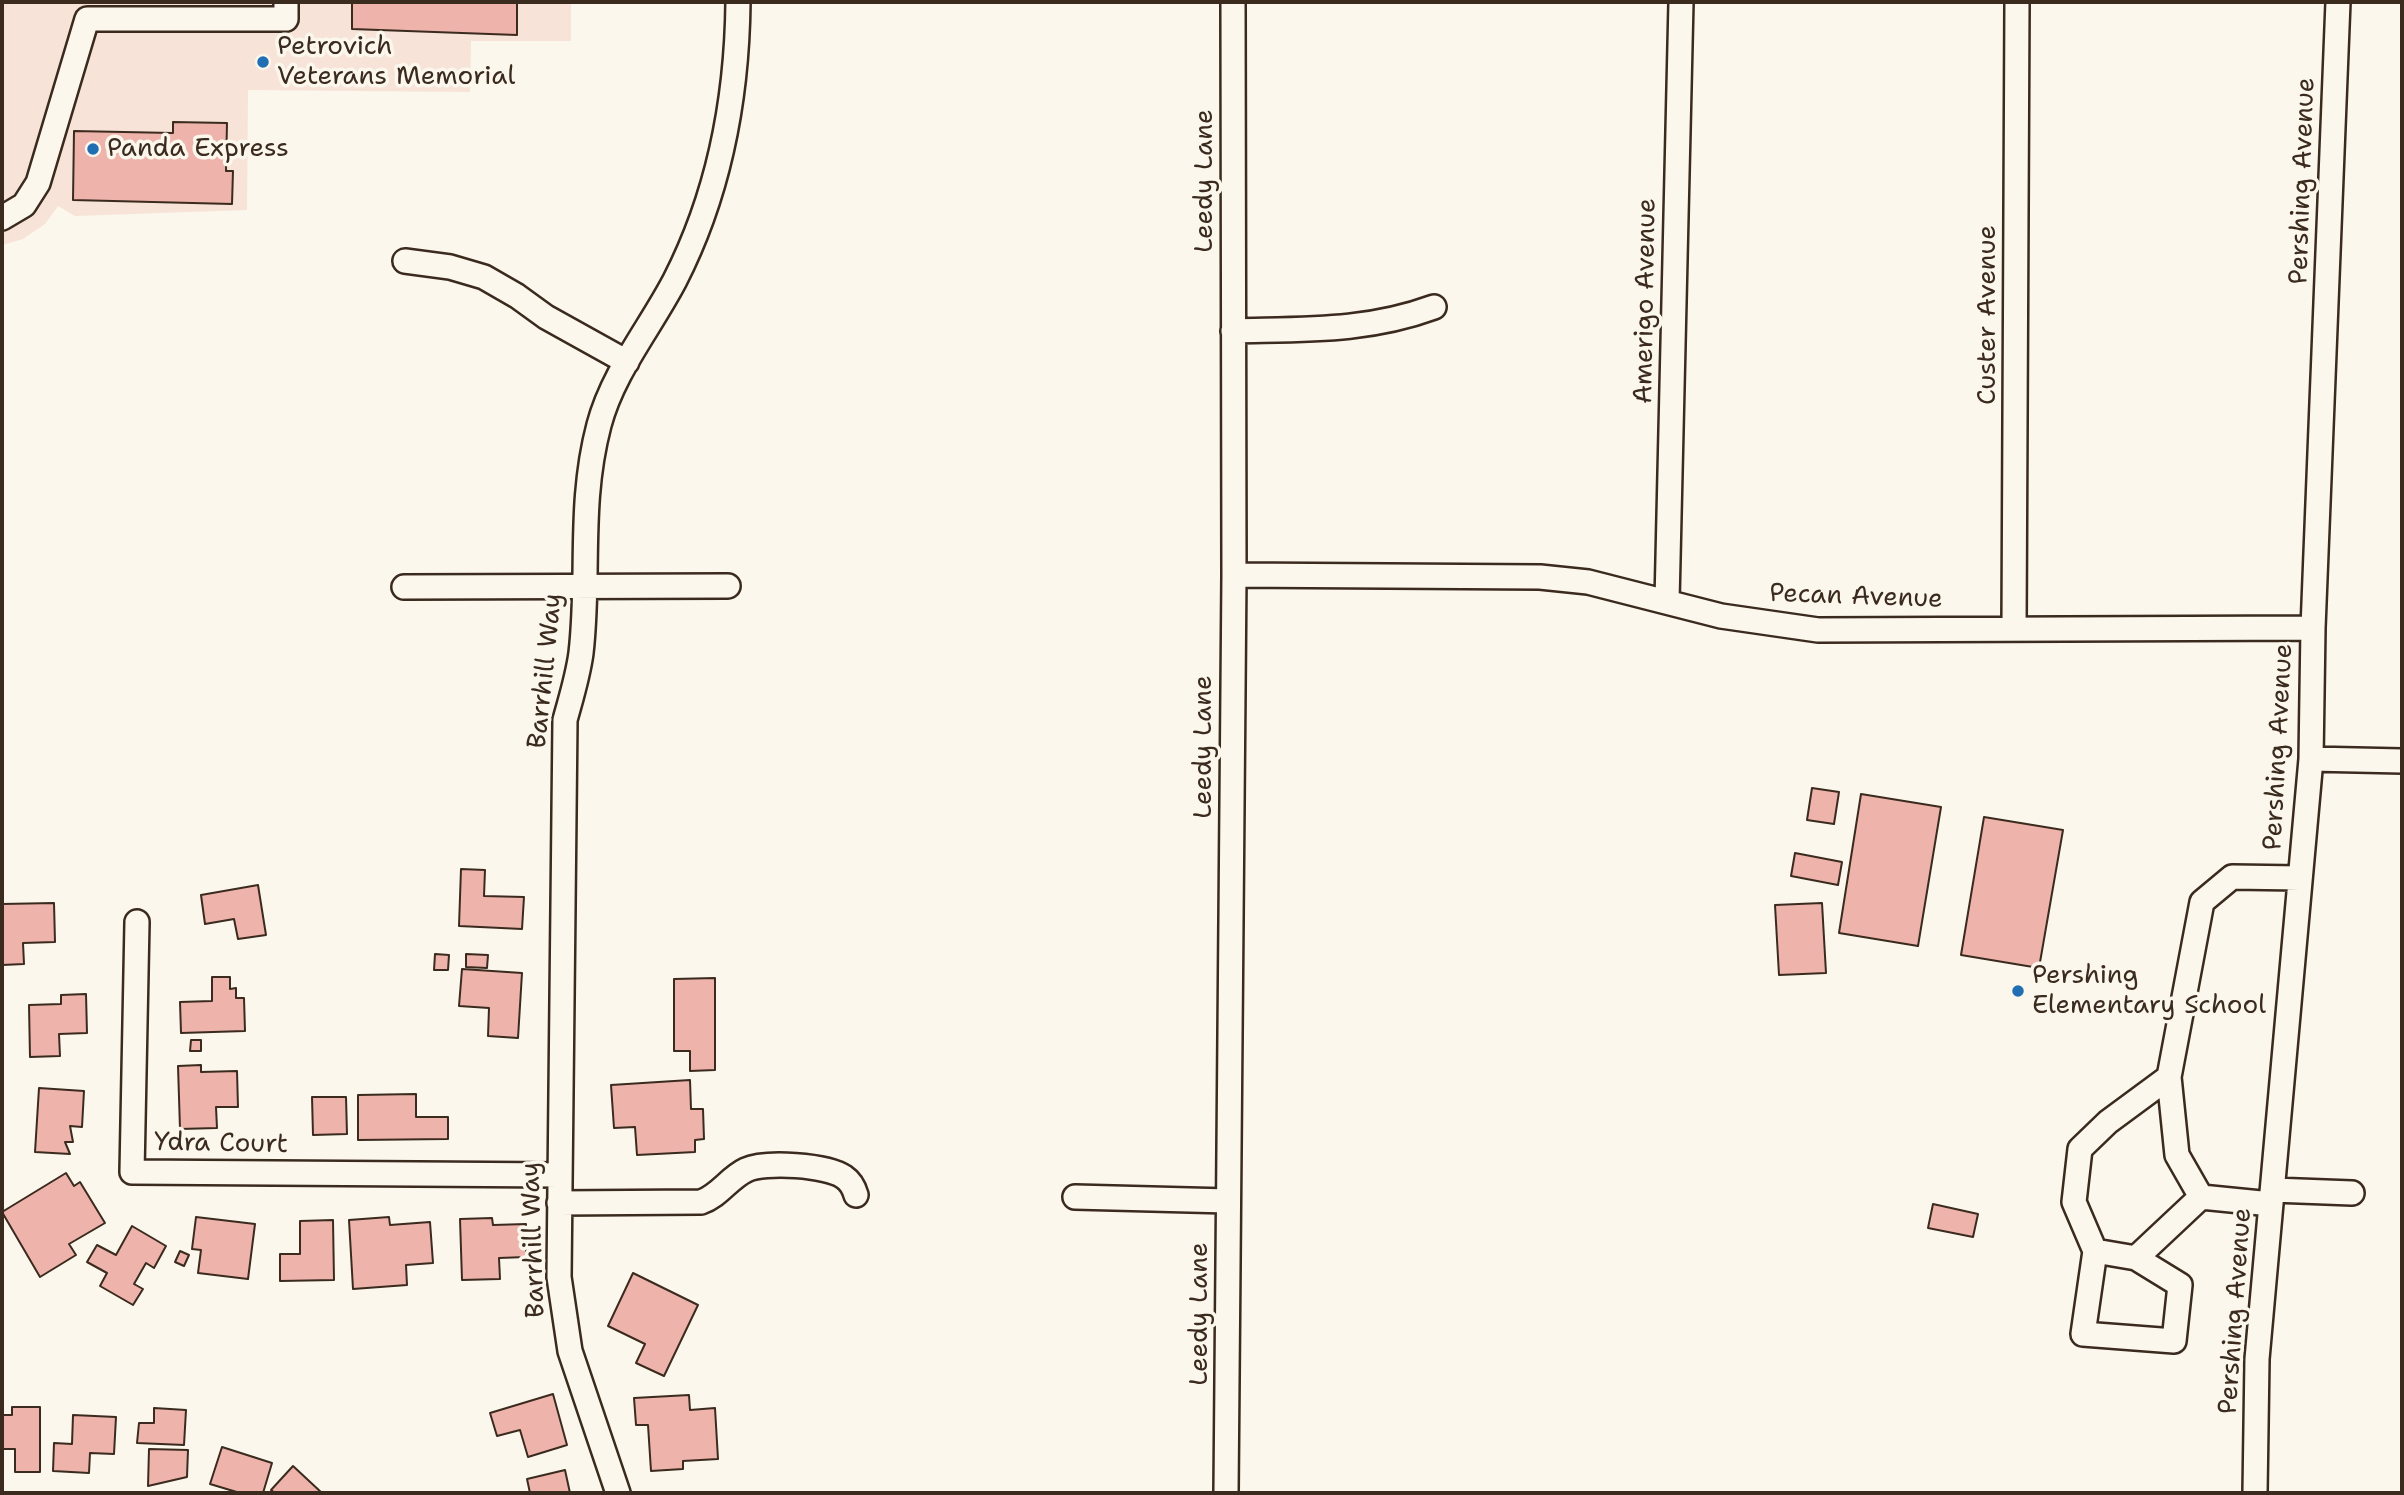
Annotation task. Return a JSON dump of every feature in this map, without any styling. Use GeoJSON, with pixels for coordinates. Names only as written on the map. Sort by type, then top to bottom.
{"type":"FeatureCollection","features":[{"type":"Feature","properties":{"kind":"street"},"geometry":{"type":"LineString","coordinates":[[2,218],[24,205],[38,183],[87,19],[286,19],[286,2]]}},
{"type":"Feature","properties":{"kind":"street","name":"Barrhill Way"},"geometry":{"type":"LineString","coordinates":[[618,1493],[570,1351],[562,1315],[559,1175],[565,720],[581,653],[584,508],[599,424],[626,362],[675,279],[713,183],[734,81],[737,2]]}},
{"type":"Feature","properties":{"kind":"street","name":"Leedy Lane"},"geometry":{"type":"LineString","coordinates":[[1226,1493],[1234,575],[1233,2]]}},
{"type":"Feature","properties":{"kind":"street","name":"Amerigo Avenue"},"geometry":{"type":"LineString","coordinates":[[1667,601],[1681,2]]}},
{"type":"Feature","properties":{"kind":"street","name":"Custer Avenue"},"geometry":{"type":"LineString","coordinates":[[2014,628],[2017,2]]}},
{"type":"Feature","properties":{"kind":"street","name":"Pershing Avenue"},"geometry":{"type":"LineString","coordinates":[[2255,1493],[2258,1359],[2311,760],[2313,628],[2339,2]]}},
{"type":"Feature","properties":{"kind":"street"},"geometry":{"type":"LineString","coordinates":[[405,261],[450,267],[484,277],[546,317],[626,362]]}},
{"type":"Feature","properties":{"kind":"street"},"geometry":{"type":"LineString","coordinates":[[1233,331],[1356,328],[1397,321],[1434,307]]}},
{"type":"Feature","properties":{"kind":"street","name":"Pecan Avenue"},"geometry":{"type":"LineString","coordinates":[[1234,575],[1540,577],[1588,582],[1721,616],[1818,630],[2313,628]]}},
{"type":"Feature","properties":{"kind":"street"},"geometry":{"type":"LineString","coordinates":[[404,587],[728,586]]}},
{"type":"Feature","properties":{"kind":"street"},"geometry":{"type":"LineString","coordinates":[[2311,760],[2402,761]]}},
{"type":"Feature","properties":{"kind":"street"},"geometry":{"type":"LineString","coordinates":[[2201,1197],[2177,1154],[2169,1077],[2202,902],[2232,877],[2300,878]]}},
{"type":"Feature","properties":{"kind":"street","name":"Ydra Court"},"geometry":{"type":"LineString","coordinates":[[137,922],[132,1172],[559,1175]]}},
{"type":"Feature","properties":{"kind":"street"},"geometry":{"type":"LineString","coordinates":[[2095,1251],[2136,1258],[2180,1285],[2174,1341],[2083,1334],[2095,1251],[2074,1202],[2080,1149],[2109,1122],[2169,1077]]}},
{"type":"Feature","properties":{"kind":"street"},"geometry":{"type":"LineString","coordinates":[[559,1203],[701,1202],[711,1199],[746,1170],[770,1167],[831,1170],[845,1178],[856,1195]]}},
{"type":"Feature","properties":{"kind":"street"},"geometry":{"type":"LineString","coordinates":[[2136,1258],[2201,1197],[2272,1197],[2352,1192]]}},
{"type":"Feature","properties":{"kind":"street"},"geometry":{"type":"LineString","coordinates":[[1075,1197],[1228,1201]]}},
{"type":"Feature","properties":{"kind":"shaded area"},"geometry":{"type":"Polygon","coordinates":[[[2,2],[571,2],[571,41],[471,41],[470,92],[248,90],[247,210],[75,216],[58,206],[45,224],[23,239],[2,245],[2,2]]]}},
{"type":"Feature","properties":{"kind":"building"},"geometry":{"type":"Polygon","coordinates":[[[352,2],[517,2],[517,35],[352,29],[352,2]]]}},
{"type":"Feature","properties":{"kind":"building"},"geometry":{"type":"Polygon","coordinates":[[[173,122],[227,123],[226,171],[233,171],[232,204],[73,200],[74,131],[173,133],[173,122]]]}},
{"type":"Feature","properties":{"kind":"building"},"geometry":{"type":"Polygon","coordinates":[[[1812,788],[1839,792],[1834,824],[1807,820],[1812,788]]]}},
{"type":"Feature","properties":{"kind":"building"},"geometry":{"type":"Polygon","coordinates":[[[1861,794],[1941,807],[1918,946],[1839,933],[1861,794]]]}},
{"type":"Feature","properties":{"kind":"building"},"geometry":{"type":"Polygon","coordinates":[[[1984,817],[2063,830],[2039,968],[1961,955],[1984,817]]]}},
{"type":"Feature","properties":{"kind":"building"},"geometry":{"type":"Polygon","coordinates":[[[1795,853],[1842,862],[1838,885],[1791,876],[1795,853]]]}},
{"type":"Feature","properties":{"kind":"building"},"geometry":{"type":"Polygon","coordinates":[[[461,869],[485,870],[484,896],[524,897],[522,929],[459,926],[461,869]]]}},
{"type":"Feature","properties":{"kind":"building"},"geometry":{"type":"Polygon","coordinates":[[[258,885],[266,935],[238,939],[234,919],[205,924],[201,895],[258,885]]]}},
{"type":"Feature","properties":{"kind":"building"},"geometry":{"type":"Polygon","coordinates":[[[54,903],[55,942],[23,943],[24,964],[2,965],[2,904],[54,903]]]}},
{"type":"Feature","properties":{"kind":"building"},"geometry":{"type":"Polygon","coordinates":[[[1822,903],[1826,973],[1779,975],[1775,905],[1822,903]]]}},
{"type":"Feature","properties":{"kind":"building"},"geometry":{"type":"Polygon","coordinates":[[[435,954],[449,955],[448,970],[434,970],[435,954]]]}},
{"type":"Feature","properties":{"kind":"building"},"geometry":{"type":"Polygon","coordinates":[[[466,954],[488,955],[487,968],[466,967],[466,954]]]}},
{"type":"Feature","properties":{"kind":"building"},"geometry":{"type":"Polygon","coordinates":[[[462,969],[522,973],[518,1038],[488,1036],[489,1008],[459,1006],[462,969]]]}},
{"type":"Feature","properties":{"kind":"building"},"geometry":{"type":"Polygon","coordinates":[[[212,977],[230,977],[230,989],[236,988],[236,998],[244,998],[245,1031],[181,1033],[180,1002],[212,1001],[212,977]]]}},
{"type":"Feature","properties":{"kind":"building"},"geometry":{"type":"Polygon","coordinates":[[[715,978],[715,1070],[690,1071],[690,1051],[674,1051],[674,979],[715,978]]]}},
{"type":"Feature","properties":{"kind":"building"},"geometry":{"type":"Polygon","coordinates":[[[86,994],[87,1033],[59,1034],[60,1056],[30,1057],[29,1005],[61,1004],[61,995],[86,994]]]}},
{"type":"Feature","properties":{"kind":"building"},"geometry":{"type":"Polygon","coordinates":[[[191,1040],[201,1040],[201,1051],[190,1051],[191,1040]]]}},
{"type":"Feature","properties":{"kind":"building"},"geometry":{"type":"Polygon","coordinates":[[[201,1065],[201,1072],[237,1071],[238,1107],[216,1107],[217,1128],[180,1129],[178,1066],[201,1065]]]}},
{"type":"Feature","properties":{"kind":"building"},"geometry":{"type":"Polygon","coordinates":[[[690,1080],[691,1109],[703,1109],[704,1139],[695,1140],[695,1152],[637,1155],[635,1127],[614,1128],[611,1085],[690,1080]]]}},
{"type":"Feature","properties":{"kind":"building"},"geometry":{"type":"Polygon","coordinates":[[[39,1088],[84,1091],[82,1127],[70,1126],[73,1142],[65,1142],[70,1154],[35,1152],[39,1088]]]}},
{"type":"Feature","properties":{"kind":"building"},"geometry":{"type":"Polygon","coordinates":[[[416,1094],[416,1117],[448,1117],[448,1139],[358,1140],[358,1095],[416,1094]]]}},
{"type":"Feature","properties":{"kind":"building"},"geometry":{"type":"Polygon","coordinates":[[[312,1097],[346,1097],[347,1134],[313,1135],[312,1097]]]}},
{"type":"Feature","properties":{"kind":"building"},"geometry":{"type":"Polygon","coordinates":[[[66,1173],[74,1186],[80,1182],[105,1223],[69,1244],[76,1255],[40,1277],[2,1212],[66,1173]]]}},
{"type":"Feature","properties":{"kind":"building"},"geometry":{"type":"Polygon","coordinates":[[[1933,1204],[1978,1214],[1973,1237],[1928,1228],[1933,1204]]]}},
{"type":"Feature","properties":{"kind":"building"},"geometry":{"type":"Polygon","coordinates":[[[196,1217],[255,1224],[248,1279],[198,1273],[201,1250],[192,1249],[196,1217]]]}},
{"type":"Feature","properties":{"kind":"building"},"geometry":{"type":"Polygon","coordinates":[[[389,1217],[390,1225],[430,1222],[433,1263],[406,1265],[407,1285],[353,1289],[349,1220],[389,1217]]]}},
{"type":"Feature","properties":{"kind":"building"},"geometry":{"type":"Polygon","coordinates":[[[492,1218],[493,1225],[526,1224],[526,1257],[499,1258],[500,1279],[462,1280],[460,1219],[492,1218]]]}},
{"type":"Feature","properties":{"kind":"building"},"geometry":{"type":"Polygon","coordinates":[[[333,1220],[334,1280],[280,1281],[280,1254],[300,1254],[300,1221],[333,1220]]]}},
{"type":"Feature","properties":{"kind":"building"},"geometry":{"type":"Polygon","coordinates":[[[132,1226],[166,1246],[154,1268],[146,1263],[134,1284],[143,1289],[133,1305],[100,1286],[107,1273],[87,1262],[97,1245],[116,1255],[132,1226]]]}},
{"type":"Feature","properties":{"kind":"building"},"geometry":{"type":"Polygon","coordinates":[[[180,1251],[189,1255],[184,1266],[175,1262],[180,1251]]]}},
{"type":"Feature","properties":{"kind":"building"},"geometry":{"type":"Polygon","coordinates":[[[633,1273],[698,1305],[664,1376],[636,1363],[645,1344],[608,1326],[633,1273]]]}},
{"type":"Feature","properties":{"kind":"building"},"geometry":{"type":"Polygon","coordinates":[[[553,1394],[567,1445],[528,1457],[520,1430],[497,1436],[490,1413],[553,1394]]]}},
{"type":"Feature","properties":{"kind":"building"},"geometry":{"type":"Polygon","coordinates":[[[689,1395],[690,1410],[715,1408],[718,1459],[683,1461],[683,1469],[651,1471],[648,1425],[636,1425],[634,1398],[689,1395]]]}},
{"type":"Feature","properties":{"kind":"building"},"geometry":{"type":"Polygon","coordinates":[[[12,1407],[40,1407],[40,1472],[15,1472],[15,1449],[2,1449],[2,1415],[12,1415],[12,1407]]]}},
{"type":"Feature","properties":{"kind":"building"},"geometry":{"type":"Polygon","coordinates":[[[154,1408],[186,1410],[184,1445],[137,1443],[139,1423],[154,1423],[154,1408]]]}},
{"type":"Feature","properties":{"kind":"building"},"geometry":{"type":"Polygon","coordinates":[[[73,1415],[116,1417],[114,1454],[90,1453],[89,1473],[53,1471],[54,1443],[72,1444],[73,1415]]]}},
{"type":"Feature","properties":{"kind":"building"},"geometry":{"type":"Polygon","coordinates":[[[222,1447],[272,1463],[263,1493],[240,1493],[210,1484],[222,1447]]]}},
{"type":"Feature","properties":{"kind":"building"},"geometry":{"type":"Polygon","coordinates":[[[149,1449],[188,1450],[187,1477],[148,1486],[149,1449]]]}},
{"type":"Feature","properties":{"kind":"building"},"geometry":{"type":"Polygon","coordinates":[[[293,1466],[322,1493],[275,1493],[271,1490],[293,1466]]]}},
{"type":"Feature","properties":{"kind":"building"},"geometry":{"type":"Polygon","coordinates":[[[565,1470],[570,1493],[530,1493],[527,1479],[565,1470]]]}},
{"type":"Feature","properties":{"kind":"place","name":"Petrovich Veterans Memorial"},"geometry":{"type":"Point","coordinates":[263,62]}},
{"type":"Feature","properties":{"kind":"place","name":"Panda Express"},"geometry":{"type":"Point","coordinates":[93,149]}},
{"type":"Feature","properties":{"kind":"place","name":"Pershing Elementary School"},"geometry":{"type":"Point","coordinates":[2018,991]}}]}
